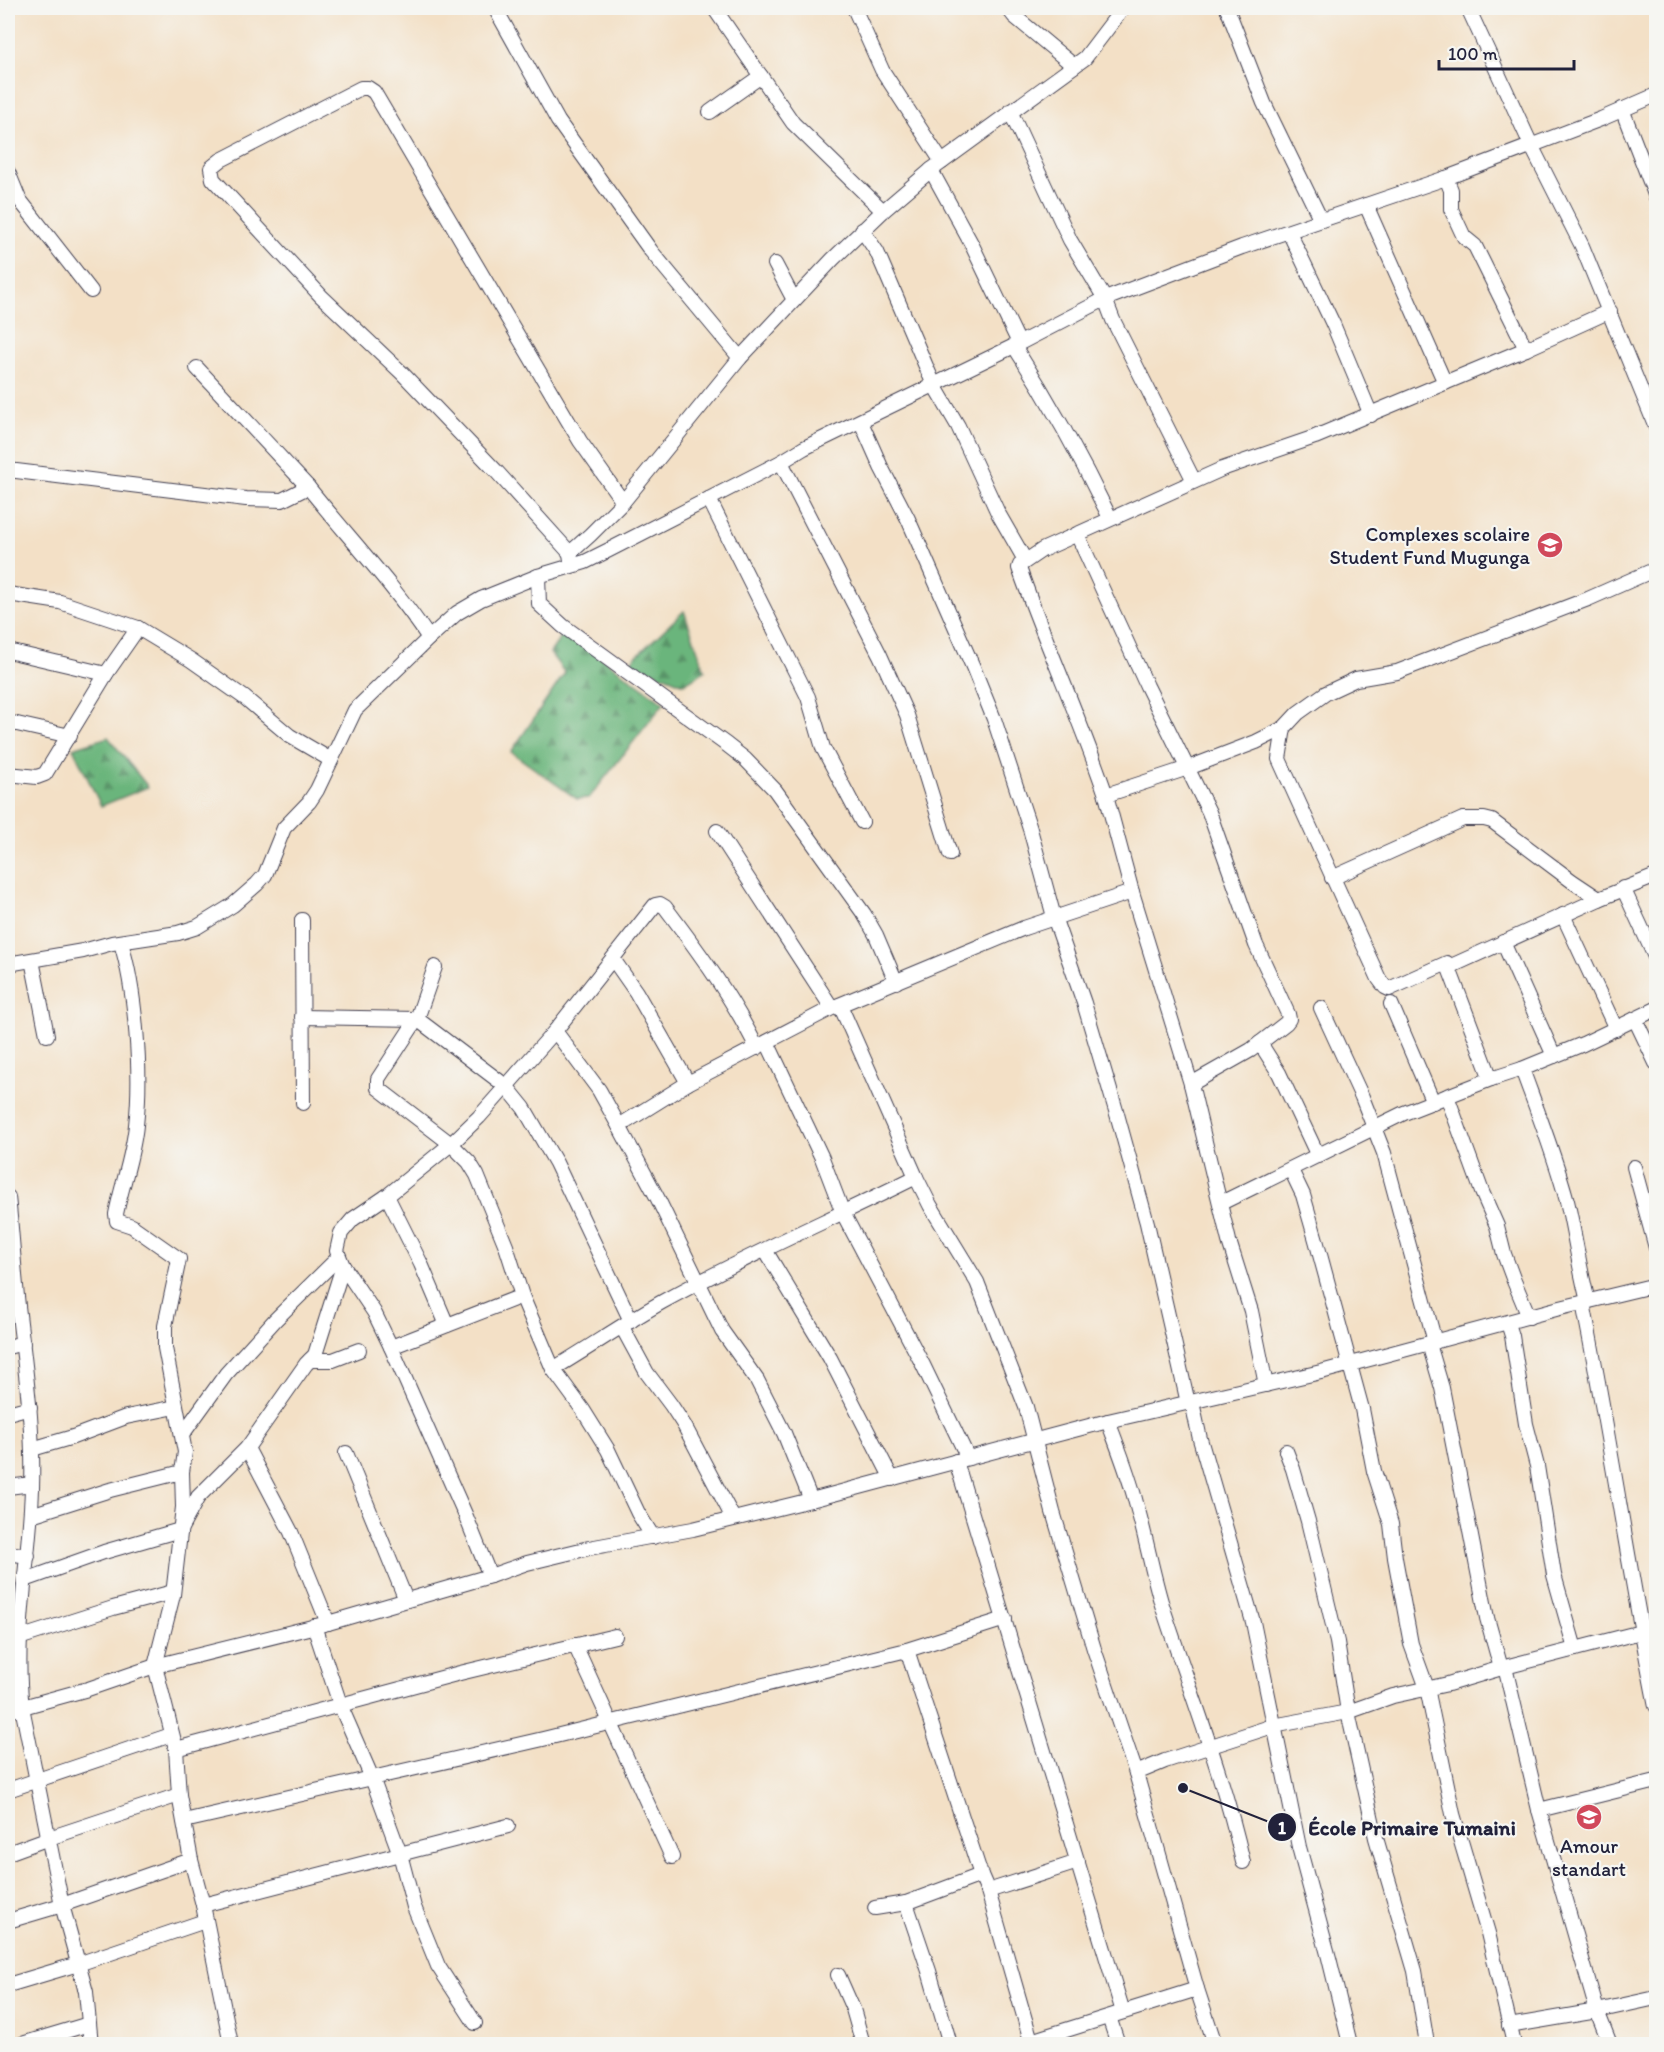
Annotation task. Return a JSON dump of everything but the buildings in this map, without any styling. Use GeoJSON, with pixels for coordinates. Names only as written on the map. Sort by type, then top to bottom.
{"type":"FeatureCollection","features":[{"type":"Feature","properties":{"kind":"street"},"geometry":{"type":"LineString","coordinates":[[495,8],[558,121],[651,250],[740,358]]}},
{"type":"Feature","properties":{"kind":"street"},"geometry":{"type":"LineString","coordinates":[[714,8],[793,123],[883,211]]}},
{"type":"Feature","properties":{"kind":"street"},"geometry":{"type":"LineString","coordinates":[[854,8],[882,70],[936,166],[1017,345],[1067,434],[1110,518]]}},
{"type":"Feature","properties":{"kind":"street"},"geometry":{"type":"LineString","coordinates":[[1008,8],[1014,16],[1074,66]]}},
{"type":"Feature","properties":{"kind":"street"},"geometry":{"type":"LineString","coordinates":[[8,964],[178,933],[197,927],[233,905],[247,893],[265,874],[284,828],[309,802],[355,711],[429,638],[458,613],[481,599],[538,576],[571,559],[590,535],[622,502],[740,358],[862,230],[936,166],[1085,58],[1123,8]]}},
{"type":"Feature","properties":{"kind":"street"},"geometry":{"type":"LineString","coordinates":[[1227,8],[1264,103],[1321,220]]}},
{"type":"Feature","properties":{"kind":"street"},"geometry":{"type":"LineString","coordinates":[[1468,8],[1531,145],[1582,246],[1656,427]]}},
{"type":"Feature","properties":{"kind":"street"},"geometry":{"type":"LineString","coordinates":[[710,112],[761,76]]}},
{"type":"Feature","properties":{"kind":"street"},"geometry":{"type":"LineString","coordinates":[[622,502],[580,441],[374,92],[368,88],[361,88],[221,160],[211,168],[213,179],[314,288],[497,472],[571,559],[585,561],[804,448],[1017,345],[1105,299],[1242,247],[1446,178],[1656,95]]}},
{"type":"Feature","properties":{"kind":"street"},"geometry":{"type":"LineString","coordinates":[[1622,109],[1656,197]]}},
{"type":"Feature","properties":{"kind":"street"},"geometry":{"type":"LineString","coordinates":[[1010,111],[1070,240],[1105,299],[1113,320],[1194,481]]}},
{"type":"Feature","properties":{"kind":"street"},"geometry":{"type":"LineString","coordinates":[[8,172],[19,199],[91,291]]}},
{"type":"Feature","properties":{"kind":"street"},"geometry":{"type":"LineString","coordinates":[[1446,178],[1451,190],[1451,209],[1464,237],[1476,246],[1526,349]]}},
{"type":"Feature","properties":{"kind":"street"},"geometry":{"type":"LineString","coordinates":[[1366,205],[1445,383]]}},
{"type":"Feature","properties":{"kind":"street"},"geometry":{"type":"LineString","coordinates":[[862,230],[877,252],[934,385],[963,435],[998,513],[1025,560]]}},
{"type":"Feature","properties":{"kind":"street"},"geometry":{"type":"LineString","coordinates":[[1289,232],[1334,324],[1371,414]]}},
{"type":"Feature","properties":{"kind":"street"},"geometry":{"type":"LineString","coordinates":[[775,264],[794,300]]}},
{"type":"Feature","properties":{"kind":"street"},"geometry":{"type":"LineString","coordinates":[[1266,1385],[1251,1311],[1229,1241],[1191,1084],[1132,892],[1106,795],[1071,698],[1019,568],[1032,555],[1194,481],[1222,469],[1316,438],[1610,311]]}},
{"type":"Feature","properties":{"kind":"street"},"geometry":{"type":"LineString","coordinates":[[197,368],[308,487],[342,531],[406,604],[429,638]]}},
{"type":"Feature","properties":{"kind":"street"},"geometry":{"type":"LineString","coordinates":[[861,422],[908,519],[994,719],[1030,829],[1054,917],[1084,1003],[1148,1223],[1190,1402],[1253,1622],[1299,1847],[1350,2044]]}},
{"type":"Feature","properties":{"kind":"street"},"geometry":{"type":"LineString","coordinates":[[780,462],[880,655],[907,715],[950,854]]}},
{"type":"Feature","properties":{"kind":"street"},"geometry":{"type":"LineString","coordinates":[[8,470],[246,499],[282,500],[308,487]]}},
{"type":"Feature","properties":{"kind":"street"},"geometry":{"type":"LineString","coordinates":[[709,499],[808,697],[824,748],[862,822]]}},
{"type":"Feature","properties":{"kind":"street"},"geometry":{"type":"LineString","coordinates":[[1077,534],[1147,686],[1209,812],[1256,945],[1288,1014],[1286,1023],[1260,1043],[1191,1084]]}},
{"type":"Feature","properties":{"kind":"street"},"geometry":{"type":"LineString","coordinates":[[1106,795],[1188,768],[1256,742],[1284,728],[1298,713],[1326,693],[1356,679],[1397,672],[1588,599],[1656,569]]}},
{"type":"Feature","properties":{"kind":"street"},"geometry":{"type":"LineString","coordinates":[[538,576],[539,604],[563,626],[727,745],[745,759],[775,790],[864,914],[876,935],[896,982]]}},
{"type":"Feature","properties":{"kind":"street"},"geometry":{"type":"LineString","coordinates":[[8,594],[60,602],[138,628],[192,660],[245,698],[290,736],[331,760]]}},
{"type":"Feature","properties":{"kind":"street"},"geometry":{"type":"LineString","coordinates":[[8,774],[37,777],[45,774],[106,674],[138,628]]}},
{"type":"Feature","properties":{"kind":"street"},"geometry":{"type":"LineString","coordinates":[[8,651],[106,674]]}},
{"type":"Feature","properties":{"kind":"street"},"geometry":{"type":"LineString","coordinates":[[8,723],[70,736]]}},
{"type":"Feature","properties":{"kind":"street"},"geometry":{"type":"LineString","coordinates":[[1284,728],[1279,759],[1384,987],[1389,989],[1446,963],[1491,1079]]}},
{"type":"Feature","properties":{"kind":"street"},"geometry":{"type":"LineString","coordinates":[[1332,878],[1463,819],[1484,819],[1500,826],[1599,899]]}},
{"type":"Feature","properties":{"kind":"street"},"geometry":{"type":"LineString","coordinates":[[717,831],[836,1006],[930,1205],[977,1282],[1026,1407],[1094,1649],[1136,1773],[1197,1989],[1215,2044]]}},
{"type":"Feature","properties":{"kind":"street"},"geometry":{"type":"LineString","coordinates":[[1449,967],[1623,888],[1656,876]]}},
{"type":"Feature","properties":{"kind":"street"},"geometry":{"type":"LineString","coordinates":[[1623,888],[1656,959]]}},
{"type":"Feature","properties":{"kind":"street"},"geometry":{"type":"LineString","coordinates":[[620,1126],[688,1083],[836,1006],[973,948],[1054,917],[1132,892]]}},
{"type":"Feature","properties":{"kind":"street"},"geometry":{"type":"LineString","coordinates":[[490,1576],[391,1347],[374,1312],[341,1262],[337,1251],[341,1233],[353,1219],[387,1196],[451,1144],[479,1117],[555,1030],[655,905],[660,904],[666,907],[704,958],[762,1045],[822,1158],[843,1213],[924,1365],[962,1460],[1043,1752],[1078,1862],[1116,2015],[1118,2044]]}},
{"type":"Feature","properties":{"kind":"street"},"geometry":{"type":"LineString","coordinates":[[1563,915],[1616,1029]]}},
{"type":"Feature","properties":{"kind":"street"},"geometry":{"type":"LineString","coordinates":[[302,920],[303,1103]]}},
{"type":"Feature","properties":{"kind":"street"},"geometry":{"type":"LineString","coordinates":[[1503,942],[1554,1056]]}},
{"type":"Feature","properties":{"kind":"street"},"geometry":{"type":"LineString","coordinates":[[121,943],[129,977],[137,1056],[137,1123],[130,1164],[116,1214],[117,1221],[132,1226],[179,1259],[165,1326],[165,1348],[184,1452],[183,1508],[173,1592],[155,1666],[176,1749],[179,1795],[190,1860],[202,1905],[231,2044]]}},
{"type":"Feature","properties":{"kind":"street"},"geometry":{"type":"LineString","coordinates":[[613,959],[636,992],[688,1083]]}},
{"type":"Feature","properties":{"kind":"street"},"geometry":{"type":"LineString","coordinates":[[32,960],[47,1035]]}},
{"type":"Feature","properties":{"kind":"street"},"geometry":{"type":"LineString","coordinates":[[435,967],[417,1018],[378,1079],[378,1088],[451,1144],[469,1162],[477,1175],[506,1246],[522,1296],[554,1369],[608,1450],[638,1513],[653,1537]]}},
{"type":"Feature","properties":{"kind":"street"},"geometry":{"type":"LineString","coordinates":[[1391,1004],[1433,1102]]}},
{"type":"Feature","properties":{"kind":"street"},"geometry":{"type":"LineString","coordinates":[[1321,1008],[1384,1153],[1404,1222],[1442,1388],[1487,1618],[1503,1667],[1539,1810],[1597,2011],[1610,2044]]}},
{"type":"Feature","properties":{"kind":"street"},"geometry":{"type":"LineString","coordinates":[[1221,1203],[1374,1128],[1433,1102],[1554,1056],[1656,1009]]}},
{"type":"Feature","properties":{"kind":"street"},"geometry":{"type":"LineString","coordinates":[[302,1017],[417,1018],[507,1086],[524,1108],[556,1163],[647,1373],[684,1425],[733,1518]]}},
{"type":"Feature","properties":{"kind":"street"},"geometry":{"type":"LineString","coordinates":[[1635,1019],[1656,1064]]}},
{"type":"Feature","properties":{"kind":"street"},"geometry":{"type":"LineString","coordinates":[[555,1030],[599,1090],[620,1126],[722,1331],[757,1380],[784,1433],[811,1500]]}},
{"type":"Feature","properties":{"kind":"street"},"geometry":{"type":"LineString","coordinates":[[1260,1043],[1278,1073],[1318,1156]]}},
{"type":"Feature","properties":{"kind":"street"},"geometry":{"type":"LineString","coordinates":[[1522,1069],[1544,1127],[1567,1201],[1641,1632],[1656,1706]]}},
{"type":"Feature","properties":{"kind":"street"},"geometry":{"type":"LineString","coordinates":[[1448,1096],[1529,1317]]}},
{"type":"Feature","properties":{"kind":"street"},"geometry":{"type":"LineString","coordinates":[[1634,1167],[1656,1248]]}},
{"type":"Feature","properties":{"kind":"street"},"geometry":{"type":"LineString","coordinates":[[1291,1170],[1303,1195],[1362,1408],[1374,1471],[1391,1524],[1411,1644],[1427,1688],[1453,1814],[1488,1933],[1514,2044]]}},
{"type":"Feature","properties":{"kind":"street"},"geometry":{"type":"LineString","coordinates":[[554,1369],[698,1283],[916,1177]]}},
{"type":"Feature","properties":{"kind":"street"},"geometry":{"type":"LineString","coordinates":[[387,1196],[421,1264],[447,1325]]}},
{"type":"Feature","properties":{"kind":"street"},"geometry":{"type":"LineString","coordinates":[[8,1197],[30,1407],[33,1484],[25,1580],[14,1617],[19,1638],[13,1674],[22,1707],[62,1905],[86,1992],[91,2044]]}},
{"type":"Feature","properties":{"kind":"street"},"geometry":{"type":"LineString","coordinates":[[765,1250],[830,1358],[892,1479]]}},
{"type":"Feature","properties":{"kind":"street"},"geometry":{"type":"LineString","coordinates":[[182,1435],[226,1374],[275,1320],[341,1262]]}},
{"type":"Feature","properties":{"kind":"street"},"geometry":{"type":"LineString","coordinates":[[25,1580],[104,1552],[180,1530],[198,1497],[247,1448],[315,1356],[341,1262]]}},
{"type":"Feature","properties":{"kind":"street"},"geometry":{"type":"LineString","coordinates":[[8,1711],[88,1689],[155,1666],[321,1624],[490,1576],[527,1563],[589,1548],[653,1537],[811,1500],[1108,1421],[1266,1385],[1656,1285]]}},
{"type":"Feature","properties":{"kind":"street"},"geometry":{"type":"LineString","coordinates":[[391,1347],[522,1296]]}},
{"type":"Feature","properties":{"kind":"street"},"geometry":{"type":"LineString","coordinates":[[1508,1323],[1526,1424],[1537,1466],[1554,1575],[1575,1649]]}},
{"type":"Feature","properties":{"kind":"street"},"geometry":{"type":"LineString","coordinates":[[8,1347],[23,1343]]}},
{"type":"Feature","properties":{"kind":"street"},"geometry":{"type":"LineString","coordinates":[[310,1360],[333,1360],[359,1350]]}},
{"type":"Feature","properties":{"kind":"street"},"geometry":{"type":"LineString","coordinates":[[8,1413],[30,1407]]}},
{"type":"Feature","properties":{"kind":"street"},"geometry":{"type":"LineString","coordinates":[[32,1449],[73,1437],[126,1417],[176,1407]]}},
{"type":"Feature","properties":{"kind":"street"},"geometry":{"type":"LineString","coordinates":[[1108,1421],[1136,1500],[1161,1602],[1188,1684],[1212,1746],[1243,1862]]}},
{"type":"Feature","properties":{"kind":"street"},"geometry":{"type":"LineString","coordinates":[[247,1448],[291,1532],[321,1624],[341,1707],[372,1778],[400,1854],[414,1907],[438,1966],[475,2023]]}},
{"type":"Feature","properties":{"kind":"street"},"geometry":{"type":"LineString","coordinates":[[1286,1451],[1308,1521],[1337,1641],[1348,1712],[1377,1838],[1415,1971],[1427,2044]]}},
{"type":"Feature","properties":{"kind":"street"},"geometry":{"type":"LineString","coordinates":[[346,1453],[406,1600]]}},
{"type":"Feature","properties":{"kind":"street"},"geometry":{"type":"LineString","coordinates":[[31,1515],[110,1490],[182,1472]]}},
{"type":"Feature","properties":{"kind":"street"},"geometry":{"type":"LineString","coordinates":[[8,1487],[33,1484]]}},
{"type":"Feature","properties":{"kind":"street"},"geometry":{"type":"LineString","coordinates":[[8,1553],[28,1556]]}},
{"type":"Feature","properties":{"kind":"street"},"geometry":{"type":"LineString","coordinates":[[19,1638],[113,1608],[173,1592]]}},
{"type":"Feature","properties":{"kind":"street"},"geometry":{"type":"LineString","coordinates":[[184,1821],[908,1650],[1005,1619]]}},
{"type":"Feature","properties":{"kind":"street"},"geometry":{"type":"LineString","coordinates":[[1136,1773],[1273,1726],[1348,1712],[1394,1695],[1656,1630]]}},
{"type":"Feature","properties":{"kind":"street"},"geometry":{"type":"LineString","coordinates":[[176,1749],[341,1707],[472,1670],[615,1636]]}},
{"type":"Feature","properties":{"kind":"street"},"geometry":{"type":"LineString","coordinates":[[575,1646],[672,1857]]}},
{"type":"Feature","properties":{"kind":"street"},"geometry":{"type":"LineString","coordinates":[[908,1650],[988,1891],[1031,2043],[1197,1989]]}},
{"type":"Feature","properties":{"kind":"street"},"geometry":{"type":"LineString","coordinates":[[8,1790],[171,1735]]}},
{"type":"Feature","properties":{"kind":"street"},"geometry":{"type":"LineString","coordinates":[[1539,1810],[1656,1781]]}},
{"type":"Feature","properties":{"kind":"street"},"geometry":{"type":"LineString","coordinates":[[8,1853],[179,1795]]}},
{"type":"Feature","properties":{"kind":"street"},"geometry":{"type":"LineString","coordinates":[[202,1905],[508,1826]]}},
{"type":"Feature","properties":{"kind":"street"},"geometry":{"type":"LineString","coordinates":[[8,1921],[62,1905],[190,1860]]}},
{"type":"Feature","properties":{"kind":"street"},"geometry":{"type":"LineString","coordinates":[[988,1891],[1078,1862]]}},
{"type":"Feature","properties":{"kind":"street"},"geometry":{"type":"LineString","coordinates":[[875,1908],[906,1903],[981,1875]]}},
{"type":"Feature","properties":{"kind":"street"},"geometry":{"type":"LineString","coordinates":[[906,1903],[950,2044]]}},
{"type":"Feature","properties":{"kind":"street"},"geometry":{"type":"LineString","coordinates":[[8,1985],[205,1921]]}},
{"type":"Feature","properties":{"kind":"street"},"geometry":{"type":"LineString","coordinates":[[838,1975],[853,2009],[863,2044]]}},
{"type":"Feature","properties":{"kind":"street"},"geometry":{"type":"LineString","coordinates":[[1509,2026],[1656,1998]]}},
{"type":"Feature","properties":{"kind":"street"},"geometry":{"type":"LineString","coordinates":[[22,2044],[89,2024]]}},
{"type":"Feature","properties":{"kind":"green space"},"geometry":{"type":"Polygon","coordinates":[[[684,611],[705,671],[684,684],[630,662],[684,611]]]}},
{"type":"Feature","properties":{"kind":"green space"},"geometry":{"type":"Polygon","coordinates":[[[565,631],[664,703],[589,798],[577,799],[511,752],[565,673],[550,653],[565,631]]]}},
{"type":"Feature","properties":{"kind":"green space"},"geometry":{"type":"Polygon","coordinates":[[[108,737],[148,787],[101,806],[73,748],[108,737]]]}},
{"type":"Feature","properties":{"kind":"place","name":"Complexes scolaire Student Fund Mugunga"},"geometry":{"type":"Point","coordinates":[1550,545]}},
{"type":"Feature","properties":{"kind":"place","name":"École Primaire Tumaini"},"geometry":{"type":"Point","coordinates":[1183,1788]}},
{"type":"Feature","properties":{"kind":"place","name":"Amour standart"},"geometry":{"type":"Point","coordinates":[1589,1817]}}]}
